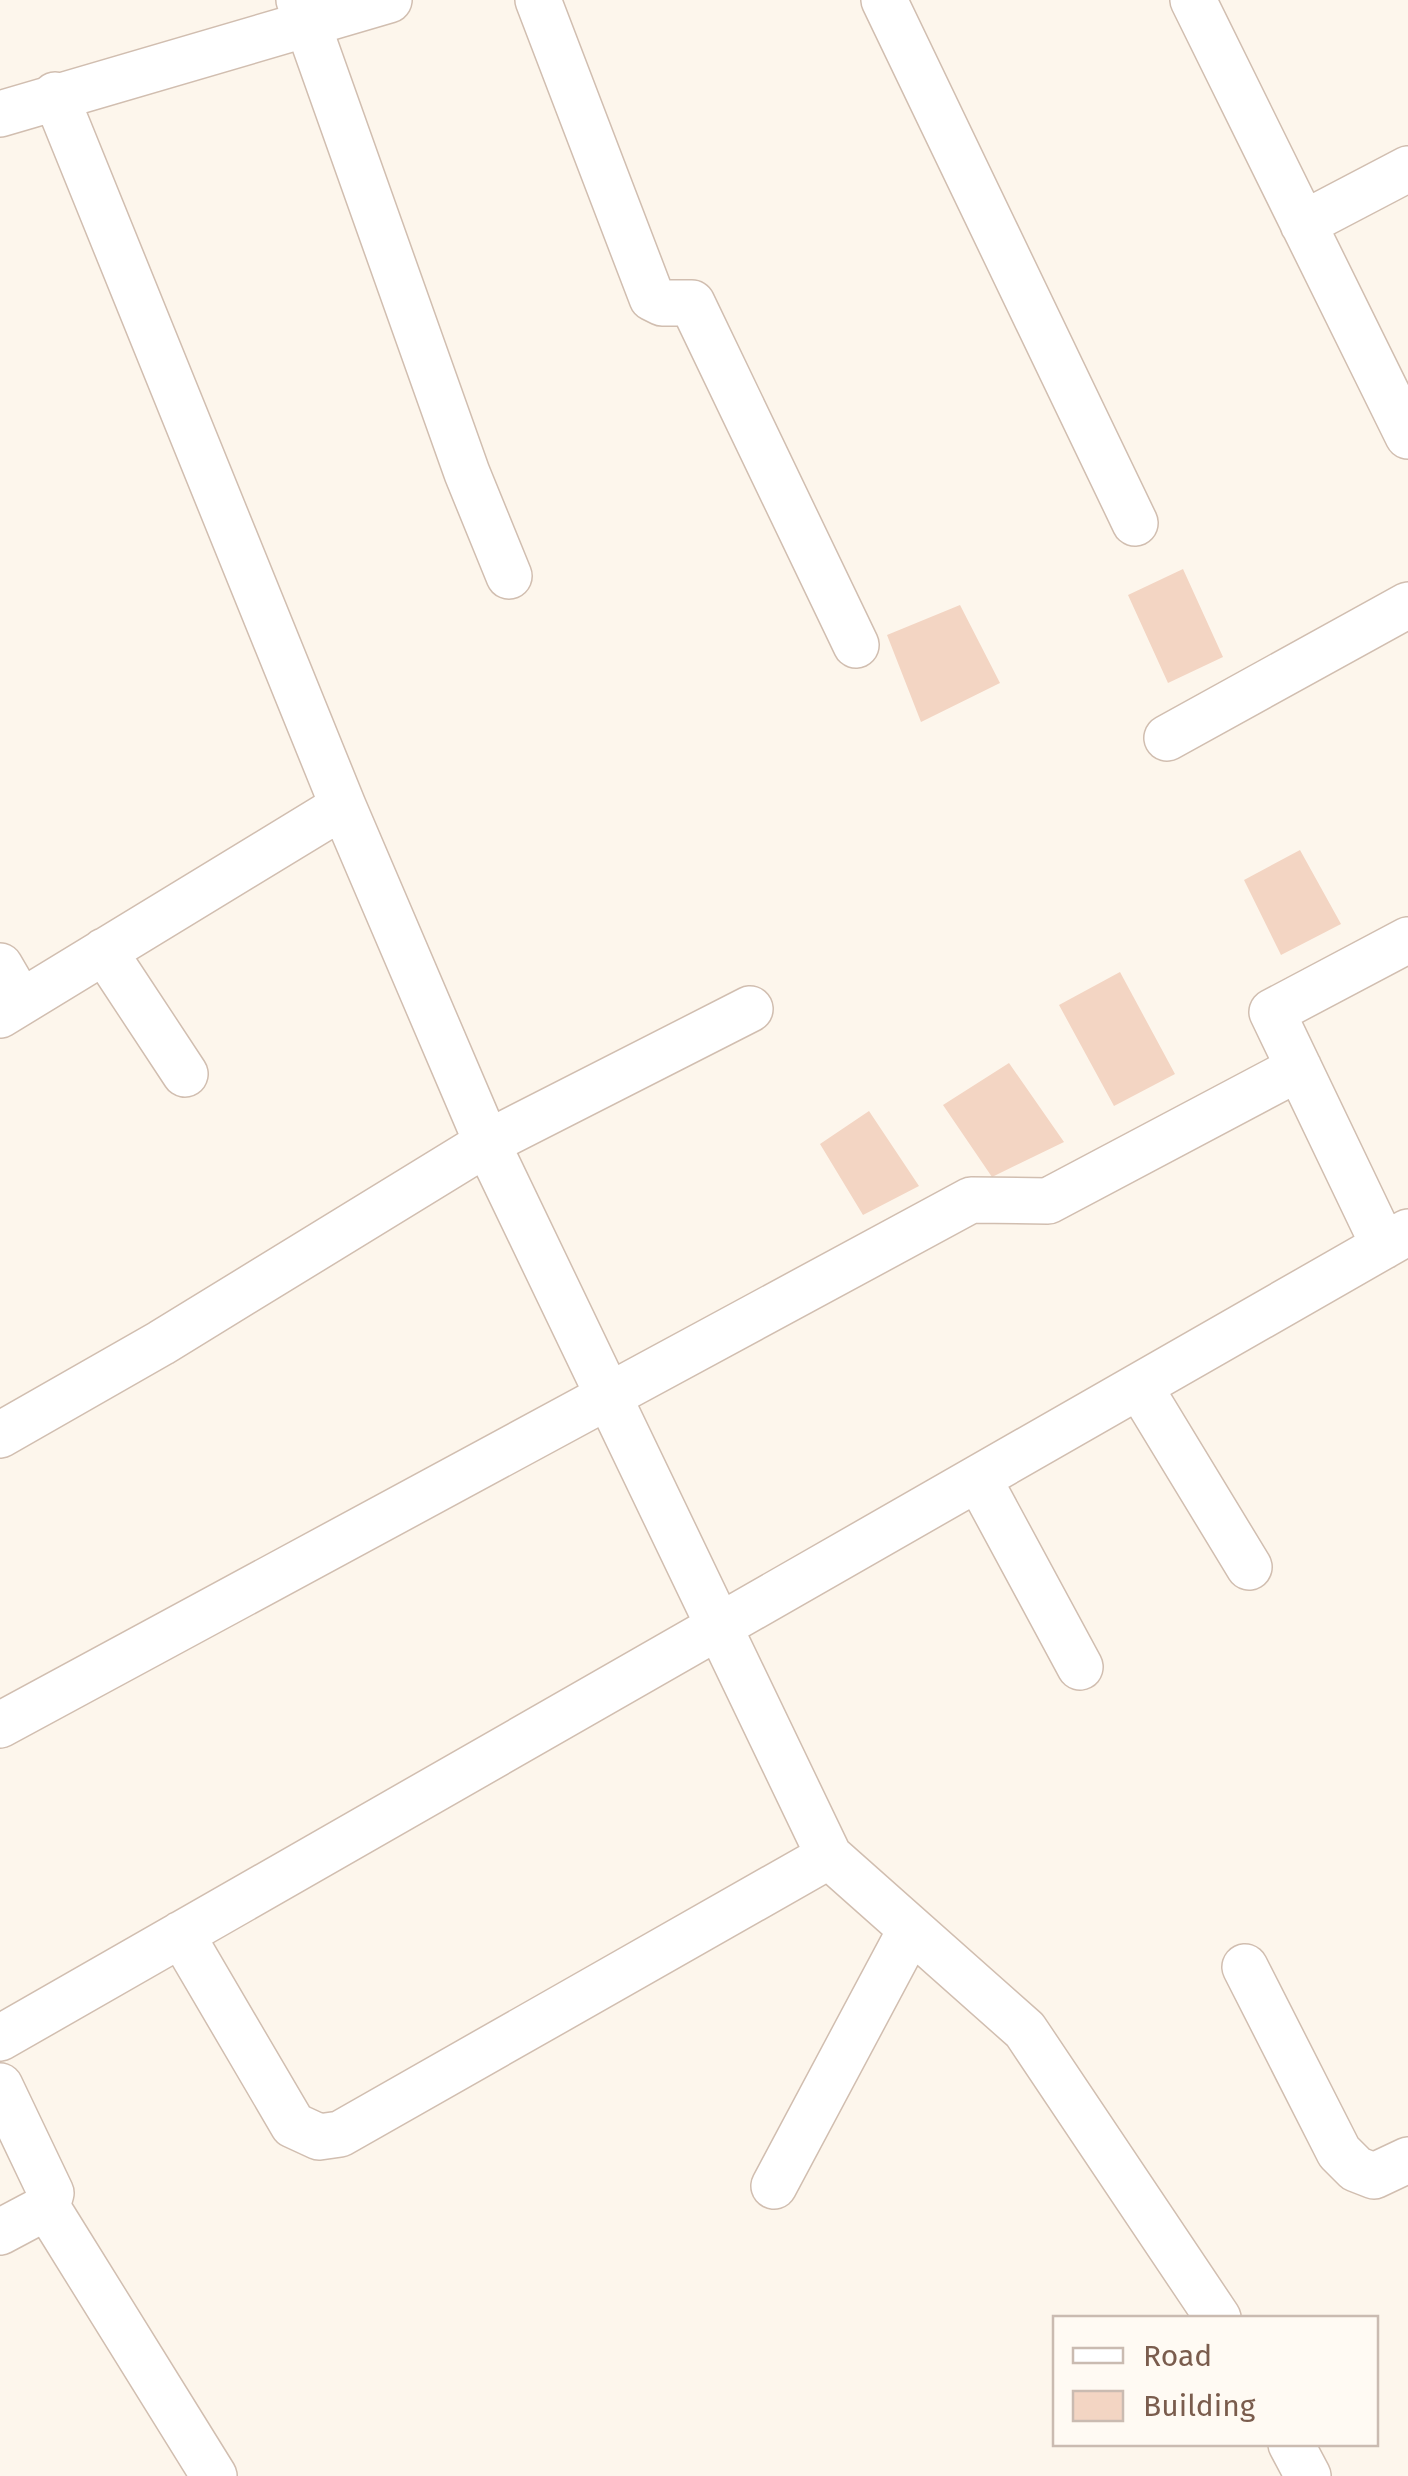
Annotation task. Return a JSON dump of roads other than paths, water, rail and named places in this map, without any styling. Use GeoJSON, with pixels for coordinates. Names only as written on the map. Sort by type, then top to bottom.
{"type":"FeatureCollection","features":[{"type":"Feature","properties":{"kind":"street"},"geometry":{"type":"LineString","coordinates":[[0,114],[301,11],[389,0]]}},
{"type":"Feature","properties":{"kind":"street"},"geometry":{"type":"LineString","coordinates":[[538,0],[652,298],[662,303],[692,302],[856,645]]}},
{"type":"Feature","properties":{"kind":"street"},"geometry":{"type":"LineString","coordinates":[[884,0],[1135,522]]}},
{"type":"Feature","properties":{"kind":"street"},"geometry":{"type":"LineString","coordinates":[[1193,0],[1408,436]]}},
{"type":"Feature","properties":{"kind":"street"},"geometry":{"type":"LineString","coordinates":[[301,11],[508,576]]}},
{"type":"Feature","properties":{"kind":"street"},"geometry":{"type":"LineString","coordinates":[[55,95],[342,806],[488,1143],[828,1856],[1025,2030],[1217,2316]]}},
{"type":"Feature","properties":{"kind":"street"},"geometry":{"type":"LineString","coordinates":[[1303,224],[1408,169]]}},
{"type":"Feature","properties":{"kind":"street"},"geometry":{"type":"LineString","coordinates":[[1167,738],[1408,605]]}},
{"type":"Feature","properties":{"kind":"street"},"geometry":{"type":"LineString","coordinates":[[7,994],[104,951],[342,806]]}},
{"type":"Feature","properties":{"kind":"street"},"geometry":{"type":"LineString","coordinates":[[0,2038],[1396,1239],[1299,1068],[1272,1012],[1408,940]]}},
{"type":"Feature","properties":{"kind":"street"},"geometry":{"type":"LineString","coordinates":[[104,951],[185,1074]]}},
{"type":"Feature","properties":{"kind":"street"},"geometry":{"type":"LineString","coordinates":[[0,1435],[161,1343],[488,1143],[750,1008]]}},
{"type":"Feature","properties":{"kind":"street"},"geometry":{"type":"LineString","coordinates":[[0,1725],[971,1200],[1048,1201],[1299,1068]]}},
{"type":"Feature","properties":{"kind":"street"},"geometry":{"type":"LineString","coordinates":[[1139,1386],[1249,1567]]}},
{"type":"Feature","properties":{"kind":"street"},"geometry":{"type":"LineString","coordinates":[[978,1478],[1080,1667]]}},
{"type":"Feature","properties":{"kind":"street"},"geometry":{"type":"LineString","coordinates":[[181,1934],[294,2125],[319,2137],[340,2134],[828,1856]]}},
{"type":"Feature","properties":{"kind":"street"},"geometry":{"type":"LineString","coordinates":[[774,2186],[911,1929]]}},
{"type":"Feature","properties":{"kind":"street"},"geometry":{"type":"LineString","coordinates":[[1245,1967],[1339,2152],[1356,2169],[1374,2176],[1408,2160]]}},
{"type":"Feature","properties":{"kind":"street"},"geometry":{"type":"LineString","coordinates":[[0,2086],[51,2193],[48,2207],[214,2476]]}},
{"type":"Feature","properties":{"kind":"street"},"geometry":{"type":"LineString","coordinates":[[0,2232],[48,2207]]}},
{"type":"Feature","properties":{"kind":"street"},"geometry":{"type":"LineString","coordinates":[[1293,2446],[1308,2476]]}}]}
